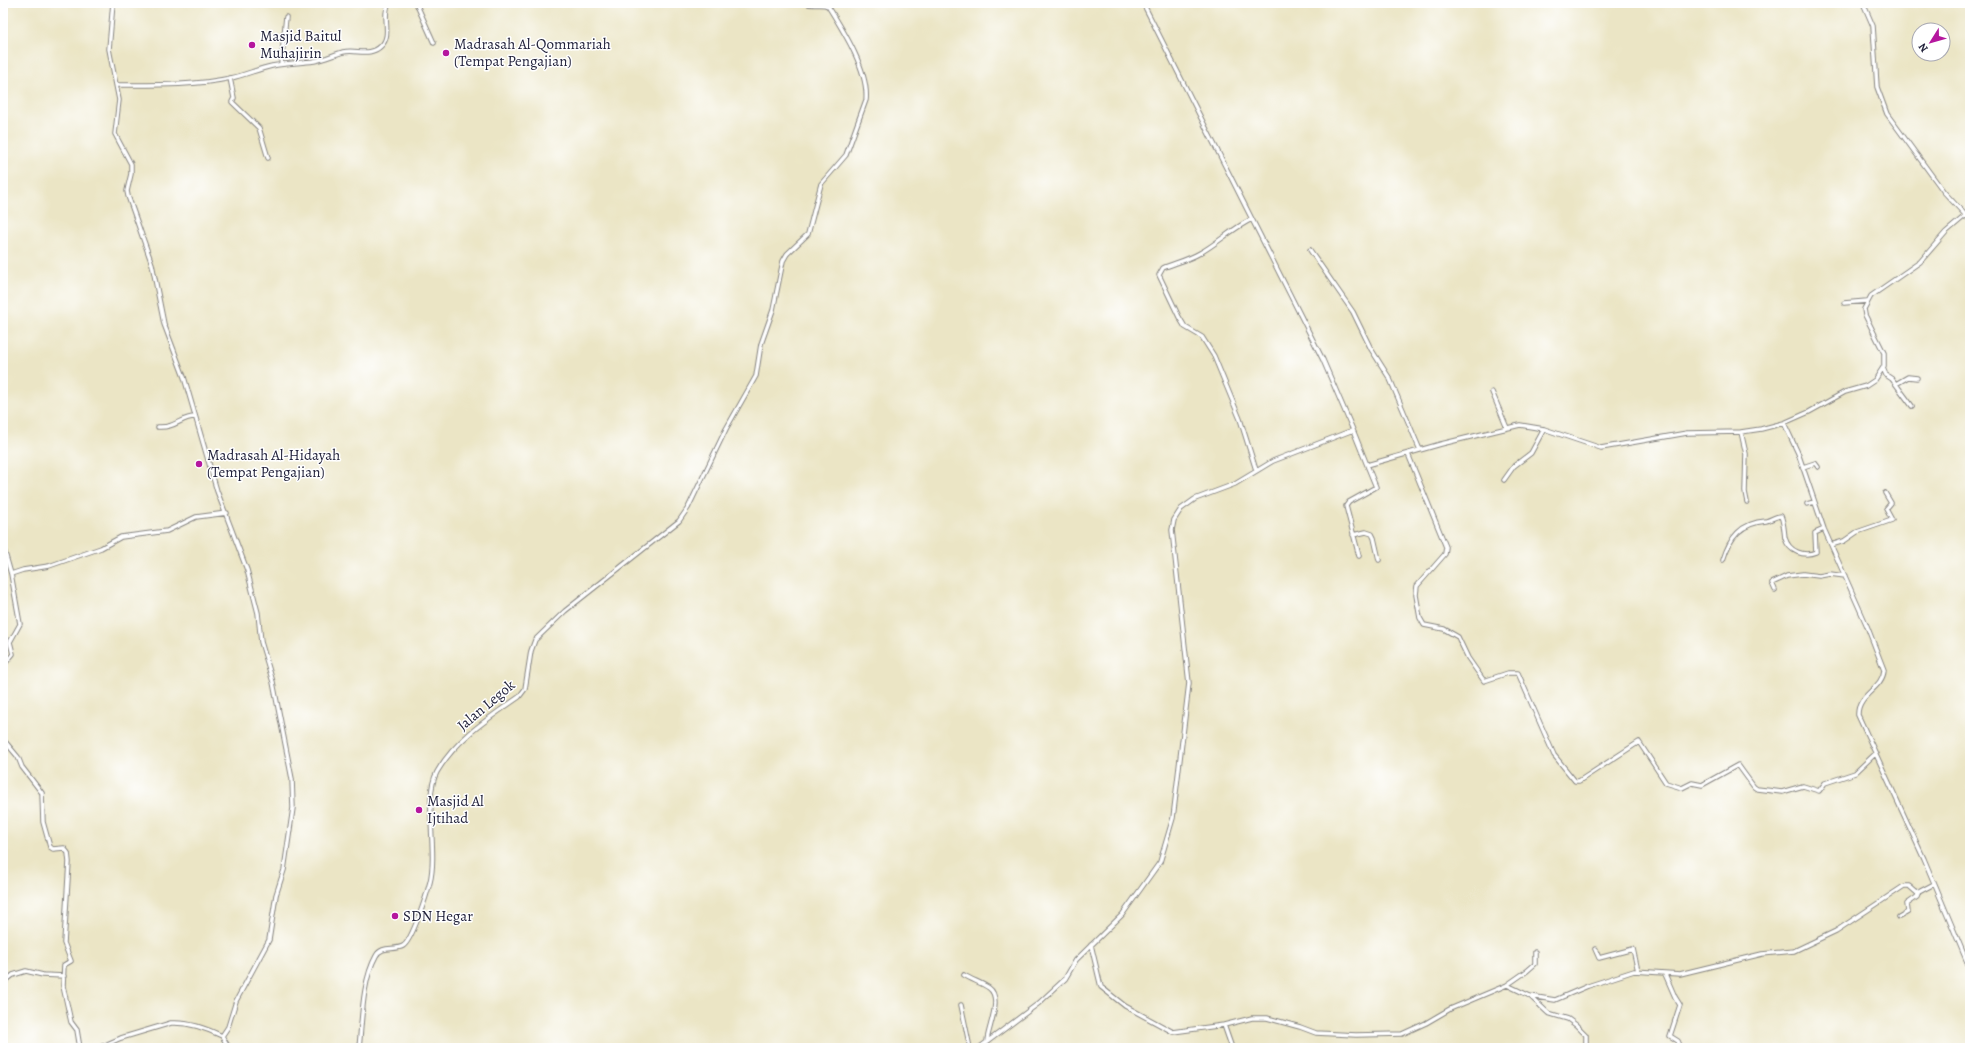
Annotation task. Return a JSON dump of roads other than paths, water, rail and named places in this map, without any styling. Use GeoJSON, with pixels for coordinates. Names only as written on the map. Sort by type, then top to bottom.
{"type":"FeatureCollection","features":[{"type":"Feature","properties":{"kind":"street"},"geometry":{"type":"LineString","coordinates":[[113,3],[109,49],[119,108],[115,134],[129,158],[132,170],[127,191],[128,196],[152,264],[164,324],[184,377],[217,491],[238,541],[251,584],[258,613],[261,642],[277,702],[294,796],[284,870],[276,895],[268,940],[236,1001],[228,1027],[222,1036]]}},
{"type":"Feature","properties":{"kind":"street"},"geometry":{"type":"LineString","coordinates":[[116,85],[151,86],[194,83],[230,78],[281,64],[313,61],[343,52],[373,52],[382,46],[384,40],[387,24],[386,12],[389,3]]}},
{"type":"Feature","properties":{"kind":"street"},"geometry":{"type":"LineString","coordinates":[[416,3],[434,43]]}},
{"type":"Feature","properties":{"kind":"street"},"geometry":{"type":"LineString","coordinates":[[806,3],[810,5],[826,5],[832,3]]}},
{"type":"Feature","properties":{"kind":"street"},"geometry":{"type":"LineString","coordinates":[[1143,3],[1323,360],[1376,487],[1349,502],[1346,506],[1359,556]]}},
{"type":"Feature","properties":{"kind":"street"},"geometry":{"type":"LineString","coordinates":[[1863,3],[1873,26],[1878,87],[1887,114],[1944,192],[1970,220]]}},
{"type":"Feature","properties":{"kind":"street","name":"Jalan Legok"},"geometry":{"type":"LineString","coordinates":[[359,1048],[366,988],[376,957],[383,949],[401,947],[408,940],[413,932],[430,882],[434,847],[431,798],[432,785],[437,773],[464,738],[519,697],[525,689],[531,651],[535,640],[576,603],[679,521],[688,508],[738,405],[753,382],[783,261],[787,254],[808,234],[821,184],[846,155],[866,100],[866,93],[859,64],[842,29],[826,5]]}},
{"type":"Feature","properties":{"kind":"street"},"geometry":{"type":"LineString","coordinates":[[281,64],[286,17]]}},
{"type":"Feature","properties":{"kind":"street"},"geometry":{"type":"LineString","coordinates":[[230,78],[234,98],[232,102],[259,128],[268,158]]}},
{"type":"Feature","properties":{"kind":"street"},"geometry":{"type":"LineString","coordinates":[[1912,406],[1896,384],[1886,375],[1883,368],[1884,353],[1864,312],[1867,301],[1878,290],[1920,262],[1946,232],[1966,215]]}},
{"type":"Feature","properties":{"kind":"street"},"geometry":{"type":"LineString","coordinates":[[1252,219],[1239,225],[1190,259],[1163,268],[1159,275],[1185,327],[1202,337],[1214,356],[1240,419],[1256,470]]}},
{"type":"Feature","properties":{"kind":"street"},"geometry":{"type":"LineString","coordinates":[[1310,250],[1353,312],[1371,349],[1390,379],[1420,450]]}},
{"type":"Feature","properties":{"kind":"street"},"geometry":{"type":"LineString","coordinates":[[1844,303],[1867,301]]}},
{"type":"Feature","properties":{"kind":"street"},"geometry":{"type":"LineString","coordinates":[[1367,465],[1520,425],[1544,428],[1601,448],[1687,433],[1741,432],[1784,423],[1809,412],[1845,392],[1866,386],[1875,380],[1883,368]]}},
{"type":"Feature","properties":{"kind":"street"},"geometry":{"type":"LineString","coordinates":[[1896,384],[1908,377],[1917,378]]}},
{"type":"Feature","properties":{"kind":"street"},"geometry":{"type":"LineString","coordinates":[[1492,392],[1507,428]]}},
{"type":"Feature","properties":{"kind":"street"},"geometry":{"type":"LineString","coordinates":[[158,427],[172,426],[189,417],[195,417]]}},
{"type":"Feature","properties":{"kind":"street"},"geometry":{"type":"LineString","coordinates":[[1784,423],[1802,467],[1824,529],[1884,670],[1884,676],[1880,682],[1866,694],[1858,708],[1858,715],[1934,884],[1970,969]]}},
{"type":"Feature","properties":{"kind":"street"},"geometry":{"type":"LineString","coordinates":[[1504,480],[1514,466],[1531,453],[1544,428]]}},
{"type":"Feature","properties":{"kind":"street"},"geometry":{"type":"LineString","coordinates":[[979,1048],[1054,990],[1065,979],[1076,960],[1122,915],[1153,874],[1160,862],[1173,818],[1189,683],[1172,530],[1174,520],[1181,509],[1195,498],[1235,484],[1273,461],[1353,430]]}},
{"type":"Feature","properties":{"kind":"street"},"geometry":{"type":"LineString","coordinates":[[1741,432],[1746,454],[1745,492],[1747,502]]}},
{"type":"Feature","properties":{"kind":"street"},"geometry":{"type":"LineString","coordinates":[[1408,454],[1446,549],[1445,554],[1417,586],[1416,595],[1421,621],[1424,625],[1444,629],[1458,637],[1468,658],[1484,681],[1508,673],[1518,673],[1554,755],[1575,781],[1578,781],[1639,742],[1667,784],[1682,788],[1692,783],[1702,785],[1738,765],[1757,789],[1782,792],[1801,786],[1818,791],[1826,783],[1845,775],[1853,774],[1875,754]]}},
{"type":"Feature","properties":{"kind":"street"},"geometry":{"type":"LineString","coordinates":[[1802,467],[1815,463],[1818,467]]}},
{"type":"Feature","properties":{"kind":"street"},"geometry":{"type":"LineString","coordinates":[[1831,545],[1844,541],[1857,532],[1892,520],[1886,509],[1891,503],[1885,493]]}},
{"type":"Feature","properties":{"kind":"street"},"geometry":{"type":"LineString","coordinates":[[1807,504],[1814,502]]}},
{"type":"Feature","properties":{"kind":"street"},"geometry":{"type":"LineString","coordinates":[[11,574],[23,570],[49,566],[101,548],[121,537],[167,531],[196,517],[227,513]]}},
{"type":"Feature","properties":{"kind":"street"},"geometry":{"type":"LineString","coordinates":[[1723,560],[1727,545],[1733,537],[1758,520],[1767,520],[1776,516],[1781,516],[1787,543],[1797,553],[1802,555],[1816,552],[1814,533],[1824,529]]}},
{"type":"Feature","properties":{"kind":"street"},"geometry":{"type":"LineString","coordinates":[[1353,535],[1366,532],[1372,534],[1379,560]]}},
{"type":"Feature","properties":{"kind":"street"},"geometry":{"type":"LineString","coordinates":[[3,546],[11,574],[20,624],[10,642],[13,654],[3,666]]}},
{"type":"Feature","properties":{"kind":"street"},"geometry":{"type":"LineString","coordinates":[[1775,590],[1772,582],[1786,576],[1803,574],[1819,576],[1830,574],[1845,576]]}},
{"type":"Feature","properties":{"kind":"street"},"geometry":{"type":"LineString","coordinates":[[3,739],[18,757],[22,767],[42,793],[43,822],[50,847],[53,849],[64,848],[68,853],[64,943],[71,961],[64,965],[63,986],[71,1022],[77,1030],[80,1048]]}},
{"type":"Feature","properties":{"kind":"street"},"geometry":{"type":"LineString","coordinates":[[1507,985],[1530,996],[1555,1000],[1588,986],[1638,971],[1680,974],[1749,957],[1794,950],[1836,930],[1904,886],[1909,886],[1915,893],[1934,884]]}},
{"type":"Feature","properties":{"kind":"street"},"geometry":{"type":"LineString","coordinates":[[1899,917],[1908,912],[1907,904],[1917,897],[1919,892]]}},
{"type":"Feature","properties":{"kind":"street"},"geometry":{"type":"LineString","coordinates":[[1091,945],[1101,987],[1125,1006],[1173,1032],[1224,1025],[1252,1018],[1267,1018],[1316,1033],[1356,1035],[1402,1034],[1426,1023],[1450,1009],[1507,985],[1527,972],[1535,964],[1535,952]]}},
{"type":"Feature","properties":{"kind":"street"},"geometry":{"type":"LineString","coordinates":[[1595,949],[1600,958],[1633,949],[1638,971]]}},
{"type":"Feature","properties":{"kind":"street"},"geometry":{"type":"LineString","coordinates":[[3,983],[13,975],[26,971],[43,975],[64,976]]}},
{"type":"Feature","properties":{"kind":"street"},"geometry":{"type":"LineString","coordinates":[[1665,974],[1680,1005],[1670,1036],[1678,1042],[1681,1048]]}},
{"type":"Feature","properties":{"kind":"street"},"geometry":{"type":"LineString","coordinates":[[964,975],[990,988],[995,999],[996,1004],[988,1032],[987,1042]]}},
{"type":"Feature","properties":{"kind":"street"},"geometry":{"type":"LineString","coordinates":[[1530,996],[1548,1013],[1568,1019],[1576,1025],[1586,1035],[1586,1048]]}},
{"type":"Feature","properties":{"kind":"street"},"geometry":{"type":"LineString","coordinates":[[961,1005],[970,1048]]}},
{"type":"Feature","properties":{"kind":"street"},"geometry":{"type":"LineString","coordinates":[[98,1048],[121,1038],[171,1023],[180,1022],[207,1028],[222,1036],[229,1048]]}},
{"type":"Feature","properties":{"kind":"street"},"geometry":{"type":"LineString","coordinates":[[1224,1025],[1232,1048]]}},
{"type":"Feature","properties":{"kind":"place","name":"Masjid Baitul Muhajirin"},"geometry":{"type":"Point","coordinates":[252,45]}},
{"type":"Feature","properties":{"kind":"place","name":"Madrasah Al-Qommariah (Tempat Pengajian)"},"geometry":{"type":"Point","coordinates":[446,53]}},
{"type":"Feature","properties":{"kind":"place","name":"Madrasah Al-Hidayah (Tempat Pengajian)"},"geometry":{"type":"Point","coordinates":[199,464]}},
{"type":"Feature","properties":{"kind":"place","name":"Masjid Al Ijtihad"},"geometry":{"type":"Point","coordinates":[419,810]}},
{"type":"Feature","properties":{"kind":"place","name":"SDN Hegar"},"geometry":{"type":"Point","coordinates":[395,916]}}]}
